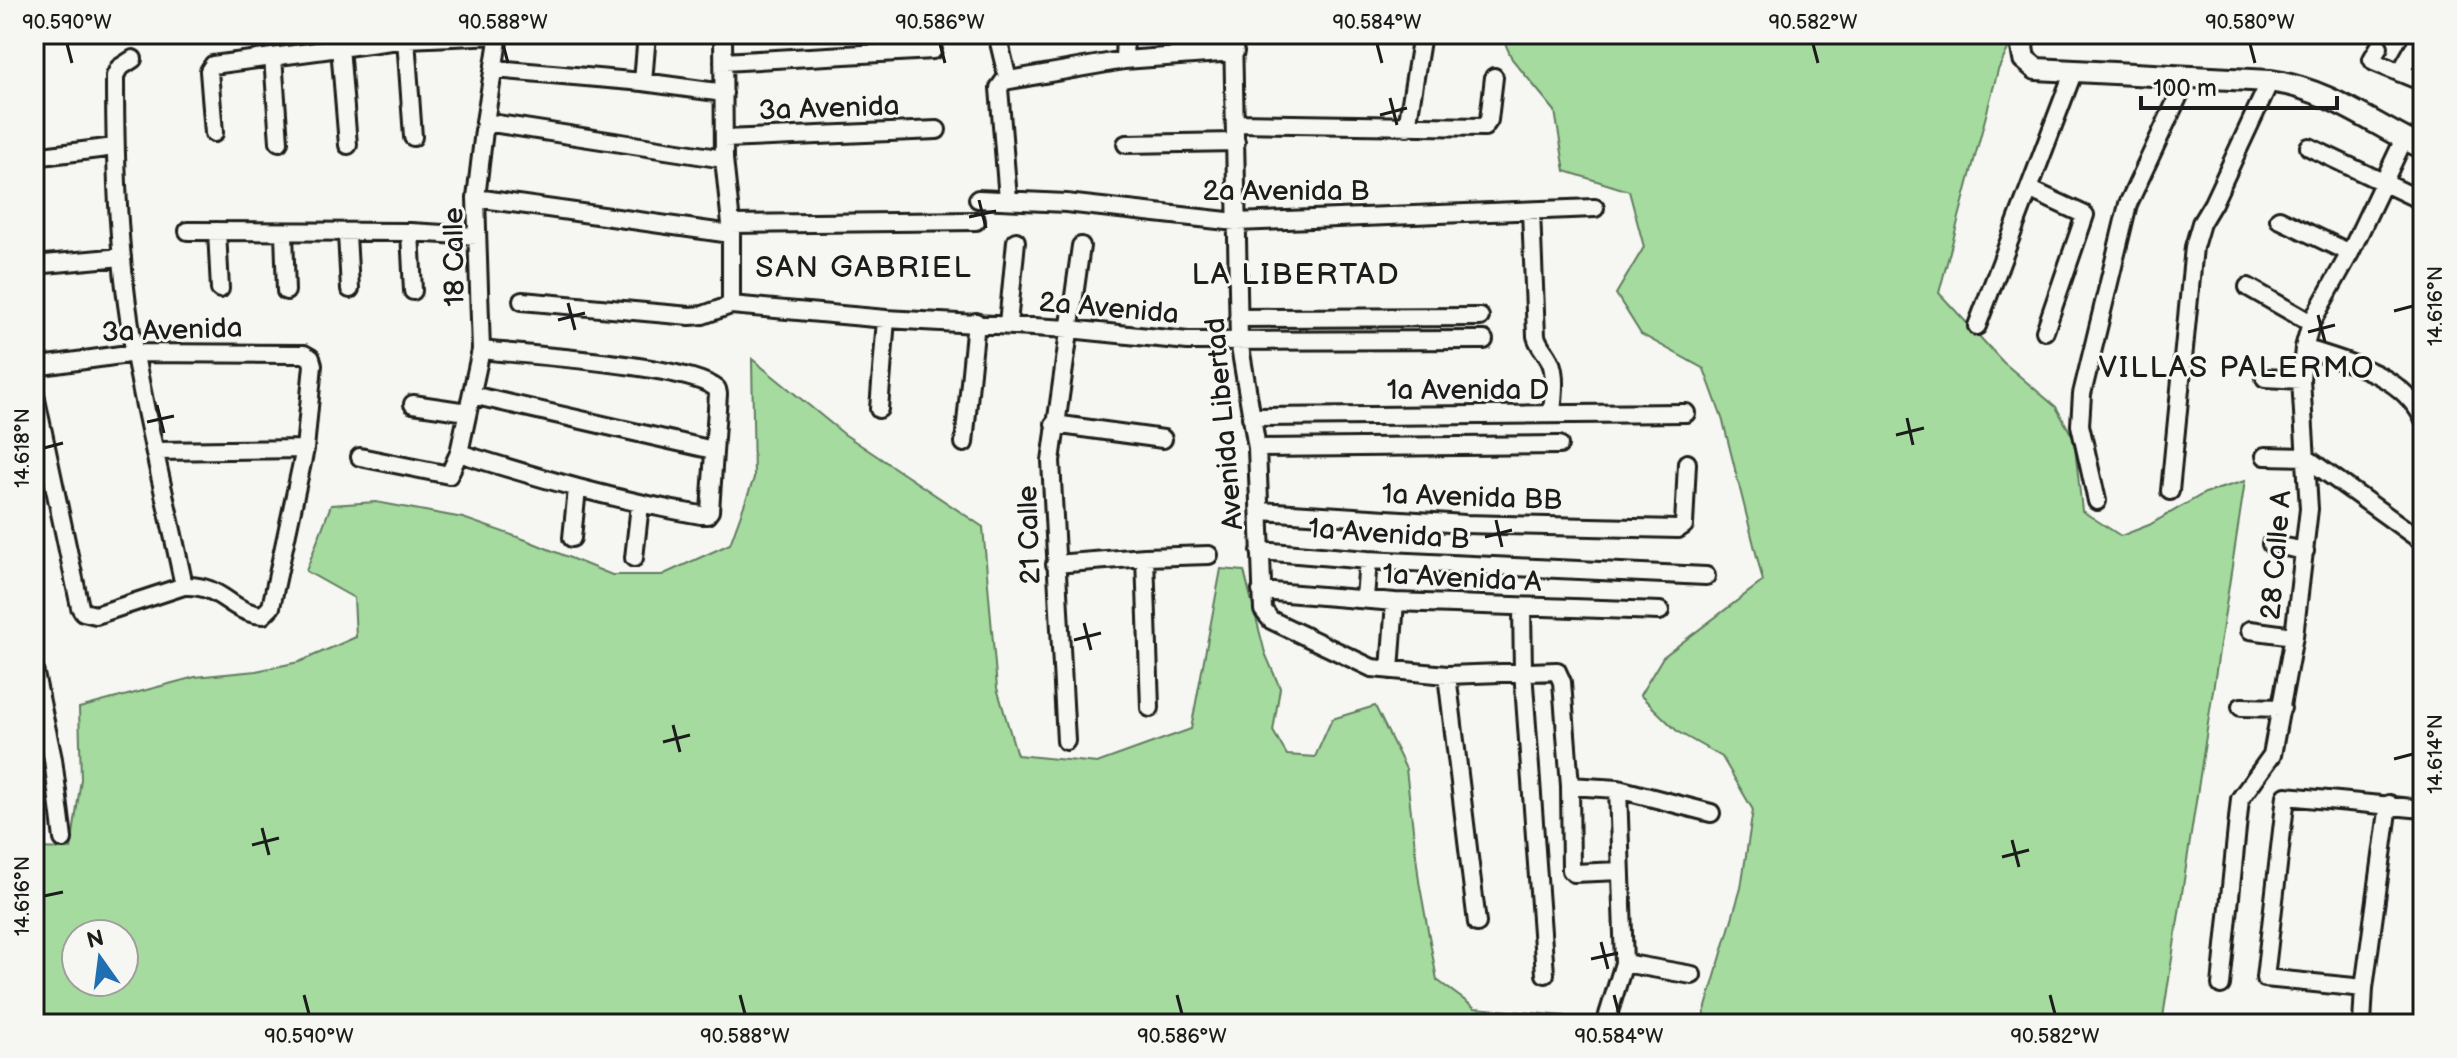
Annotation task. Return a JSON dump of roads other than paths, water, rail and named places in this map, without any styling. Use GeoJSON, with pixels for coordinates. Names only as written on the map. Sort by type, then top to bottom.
{"type":"FeatureCollection","features":[{"type":"Feature","properties":{"kind":"street"},"geometry":{"type":"LineString","coordinates":[[214,133],[210,67],[406,39],[499,34]]}},
{"type":"Feature","properties":{"kind":"street","name":"18 Calle"},"geometry":{"type":"LineString","coordinates":[[360,457],[449,475],[459,453],[481,350],[476,198],[499,34]]}},
{"type":"Feature","properties":{"kind":"street"},"geometry":{"type":"LineString","coordinates":[[643,82],[647,34]]}},
{"type":"Feature","properties":{"kind":"street"},"geometry":{"type":"LineString","coordinates":[[522,301],[690,316],[703,315],[731,305],[731,229],[724,159],[723,34]]}},
{"type":"Feature","properties":{"kind":"street"},"geometry":{"type":"LineString","coordinates":[[997,34],[1005,82]]}},
{"type":"Feature","properties":{"kind":"street"},"geometry":{"type":"LineString","coordinates":[[1124,60],[1125,34]]}},
{"type":"Feature","properties":{"kind":"street","name":"Avenida Libertad"},"geometry":{"type":"LineString","coordinates":[[1233,34],[1239,341],[1257,448],[1262,605],[1266,616],[1364,665],[1390,670]]}},
{"type":"Feature","properties":{"kind":"street"},"geometry":{"type":"LineString","coordinates":[[1407,127],[1422,34]]}},
{"type":"Feature","properties":{"kind":"street"},"geometry":{"type":"LineString","coordinates":[[2025,34],[2022,47],[2024,59],[2036,69],[2296,85],[2317,91],[2414,143]]}},
{"type":"Feature","properties":{"kind":"street"},"geometry":{"type":"LineString","coordinates":[[2400,73],[2422,34]]}},
{"type":"Feature","properties":{"kind":"street"},"geometry":{"type":"LineString","coordinates":[[406,39],[413,137]]}},
{"type":"Feature","properties":{"kind":"street"},"geometry":{"type":"LineString","coordinates":[[340,47],[348,145]]}},
{"type":"Feature","properties":{"kind":"street"},"geometry":{"type":"LineString","coordinates":[[2379,47],[2372,59],[2374,62],[2423,82]]}},
{"type":"Feature","properties":{"kind":"street"},"geometry":{"type":"LineString","coordinates":[[723,62],[933,50]]}},
{"type":"Feature","properties":{"kind":"street"},"geometry":{"type":"LineString","coordinates":[[1008,199],[999,88],[1005,82],[1124,60],[1235,52]]}},
{"type":"Feature","properties":{"kind":"street"},"geometry":{"type":"LineString","coordinates":[[273,57],[279,142]]}},
{"type":"Feature","properties":{"kind":"street"},"geometry":{"type":"LineString","coordinates":[[133,59],[119,68],[115,76],[115,147],[122,257],[135,353],[184,586]]}},
{"type":"Feature","properties":{"kind":"street"},"geometry":{"type":"LineString","coordinates":[[495,69],[643,82],[724,93]]}},
{"type":"Feature","properties":{"kind":"street"},"geometry":{"type":"LineString","coordinates":[[1977,326],[2073,73]]}},
{"type":"Feature","properties":{"kind":"street"},"geometry":{"type":"LineString","coordinates":[[1237,123],[1407,127],[1488,125],[1494,77]]}},
{"type":"Feature","properties":{"kind":"street"},"geometry":{"type":"LineString","coordinates":[[2097,501],[2080,425],[2082,394],[2128,204],[2187,78]]}},
{"type":"Feature","properties":{"kind":"street"},"geometry":{"type":"LineString","coordinates":[[2170,491],[2194,247],[2201,223],[2270,81]]}},
{"type":"Feature","properties":{"kind":"street"},"geometry":{"type":"LineString","coordinates":[[485,122],[724,159]]}},
{"type":"Feature","properties":{"kind":"street","name":"3a Avenida"},"geometry":{"type":"LineString","coordinates":[[724,139],[937,130]]}},
{"type":"Feature","properties":{"kind":"street"},"geometry":{"type":"LineString","coordinates":[[1126,144],[1236,142]]}},
{"type":"Feature","properties":{"kind":"street","name":"28 Calle A"},"geometry":{"type":"LineString","coordinates":[[2221,985],[2240,799],[2272,755],[2294,636],[2309,509],[2301,380],[2304,348],[2311,323],[2383,185],[2414,143]]}},
{"type":"Feature","properties":{"kind":"street"},"geometry":{"type":"LineString","coordinates":[[34,157],[115,147]]}},
{"type":"Feature","properties":{"kind":"street"},"geometry":{"type":"LineString","coordinates":[[2309,147],[2383,185],[2416,198]]}},
{"type":"Feature","properties":{"kind":"street"},"geometry":{"type":"LineString","coordinates":[[2029,189],[2085,215],[2045,331]]}},
{"type":"Feature","properties":{"kind":"street"},"geometry":{"type":"LineString","coordinates":[[476,198],[731,229],[976,221]]}},
{"type":"Feature","properties":{"kind":"street","name":"2a Avenida B"},"geometry":{"type":"LineString","coordinates":[[978,199],[1008,199],[1236,222],[1595,208]]}},
{"type":"Feature","properties":{"kind":"street"},"geometry":{"type":"LineString","coordinates":[[1531,211],[1536,336],[1539,348],[1548,357],[1553,369],[1552,414]]}},
{"type":"Feature","properties":{"kind":"street"},"geometry":{"type":"LineString","coordinates":[[2279,219],[2350,253]]}},
{"type":"Feature","properties":{"kind":"street"},"geometry":{"type":"LineString","coordinates":[[188,231],[410,232],[477,236]]}},
{"type":"Feature","properties":{"kind":"street"},"geometry":{"type":"LineString","coordinates":[[217,231],[220,289]]}},
{"type":"Feature","properties":{"kind":"street"},"geometry":{"type":"LineString","coordinates":[[410,232],[413,291]]}},
{"type":"Feature","properties":{"kind":"street"},"geometry":{"type":"LineString","coordinates":[[284,233],[286,291]]}},
{"type":"Feature","properties":{"kind":"street"},"geometry":{"type":"LineString","coordinates":[[347,234],[350,289]]}},
{"type":"Feature","properties":{"kind":"street"},"geometry":{"type":"LineString","coordinates":[[1008,324],[1016,241]]}},
{"type":"Feature","properties":{"kind":"street","name":"21 Calle"},"geometry":{"type":"LineString","coordinates":[[1066,741],[1051,461],[1081,246]]}},
{"type":"Feature","properties":{"kind":"street"},"geometry":{"type":"LineString","coordinates":[[34,265],[122,257]]}},
{"type":"Feature","properties":{"kind":"street"},"geometry":{"type":"LineString","coordinates":[[2248,287],[2311,323]]}},
{"type":"Feature","properties":{"kind":"street","name":"2a Avenida"},"geometry":{"type":"LineString","coordinates":[[731,305],[886,319],[1008,324],[1188,341],[1484,340]]}},
{"type":"Feature","properties":{"kind":"street"},"geometry":{"type":"LineString","coordinates":[[1238,318],[1480,317]]}},
{"type":"Feature","properties":{"kind":"street"},"geometry":{"type":"LineString","coordinates":[[879,409],[886,319]]}},
{"type":"Feature","properties":{"kind":"street"},"geometry":{"type":"LineString","coordinates":[[964,443],[976,322]]}},
{"type":"Feature","properties":{"kind":"street"},"geometry":{"type":"LineString","coordinates":[[2304,348],[2362,368],[2393,383],[2407,393],[2423,418]]}},
{"type":"Feature","properties":{"kind":"street"},"geometry":{"type":"LineString","coordinates":[[459,453],[640,505],[707,515],[710,511],[717,389],[707,381],[675,372],[481,350]]}},
{"type":"Feature","properties":{"kind":"street","name":"3a Avenida"},"geometry":{"type":"LineString","coordinates":[[34,367],[135,353],[304,354],[311,358],[313,365],[305,449]]}},
{"type":"Feature","properties":{"kind":"street"},"geometry":{"type":"LineString","coordinates":[[2265,378],[2301,380]]}},
{"type":"Feature","properties":{"kind":"street"},"geometry":{"type":"LineString","coordinates":[[34,390],[80,607],[89,615],[96,615],[184,586],[198,585],[214,589],[251,614],[263,615],[271,607],[275,596],[305,449],[156,451]]}},
{"type":"Feature","properties":{"kind":"street"},"geometry":{"type":"LineString","coordinates":[[472,395],[713,450]]}},
{"type":"Feature","properties":{"kind":"street"},"geometry":{"type":"LineString","coordinates":[[413,404],[467,412]]}},
{"type":"Feature","properties":{"kind":"street","name":"1a Avenida D"},"geometry":{"type":"LineString","coordinates":[[1251,417],[1686,413]]}},
{"type":"Feature","properties":{"kind":"street"},"geometry":{"type":"LineString","coordinates":[[1054,424],[1163,439]]}},
{"type":"Feature","properties":{"kind":"street"},"geometry":{"type":"LineString","coordinates":[[1257,448],[1559,445]]}},
{"type":"Feature","properties":{"kind":"street"},"geometry":{"type":"LineString","coordinates":[[2265,456],[2305,457],[2423,542]]}},
{"type":"Feature","properties":{"kind":"street","name":"1a Avenida BB"},"geometry":{"type":"LineString","coordinates":[[1260,511],[1465,524],[1681,528],[1684,525],[1687,463]]}},
{"type":"Feature","properties":{"kind":"street"},"geometry":{"type":"LineString","coordinates":[[572,538],[577,489]]}},
{"type":"Feature","properties":{"kind":"street"},"geometry":{"type":"LineString","coordinates":[[634,558],[640,505]]}},
{"type":"Feature","properties":{"kind":"street"},"geometry":{"type":"LineString","coordinates":[[2271,544],[2305,551]]}},
{"type":"Feature","properties":{"kind":"street","name":"1a Avenida B"},"geometry":{"type":"LineString","coordinates":[[1260,551],[1368,560],[1706,576]]}},
{"type":"Feature","properties":{"kind":"street"},"geometry":{"type":"LineString","coordinates":[[1055,564],[1209,555]]}},
{"type":"Feature","properties":{"kind":"street"},"geometry":{"type":"LineString","coordinates":[[1145,557],[1150,708]]}},
{"type":"Feature","properties":{"kind":"street"},"geometry":{"type":"LineString","coordinates":[[1365,598],[1368,560]]}},
{"type":"Feature","properties":{"kind":"street","name":"1a Avenida A"},"geometry":{"type":"LineString","coordinates":[[1261,591],[1395,602],[1660,611]]}},
{"type":"Feature","properties":{"kind":"street"},"geometry":{"type":"LineString","coordinates":[[1395,602],[1390,670],[1447,675],[1557,671],[1561,675],[1570,786],[1571,870],[1574,873],[1620,871]]}},
{"type":"Feature","properties":{"kind":"street"},"geometry":{"type":"LineString","coordinates":[[1522,608],[1523,671],[1545,974]]}},
{"type":"Feature","properties":{"kind":"street"},"geometry":{"type":"LineString","coordinates":[[2250,630],[2294,636]]}},
{"type":"Feature","properties":{"kind":"street"},"geometry":{"type":"LineString","coordinates":[[34,669],[53,759],[63,839]]}},
{"type":"Feature","properties":{"kind":"street"},"geometry":{"type":"LineString","coordinates":[[1447,675],[1477,923]]}},
{"type":"Feature","properties":{"kind":"street"},"geometry":{"type":"LineString","coordinates":[[2241,707],[2282,708]]}},
{"type":"Feature","properties":{"kind":"street"},"geometry":{"type":"LineString","coordinates":[[1570,786],[1618,789],[1711,813]]}},
{"type":"Feature","properties":{"kind":"street"},"geometry":{"type":"LineString","coordinates":[[1608,1015],[1622,970],[1624,938],[1618,789]]}},
{"type":"Feature","properties":{"kind":"street"},"geometry":{"type":"LineString","coordinates":[[2364,988],[2265,978],[2286,796],[2423,809]]}},
{"type":"Feature","properties":{"kind":"street"},"geometry":{"type":"LineString","coordinates":[[2362,1024],[2364,988],[2389,804]]}},
{"type":"Feature","properties":{"kind":"street"},"geometry":{"type":"LineString","coordinates":[[1622,970],[1692,975]]}},
{"type":"Feature","properties":{"kind":"district","name":"SAN GABRIEL"},"geometry":{"type":"Point","coordinates":[864,267]}},
{"type":"Feature","properties":{"kind":"district","name":"LA LIBERTAD"},"geometry":{"type":"Point","coordinates":[1296,274]}},
{"type":"Feature","properties":{"kind":"district","name":"VILLAS PALERMO"},"geometry":{"type":"Point","coordinates":[2237,367]}}]}
